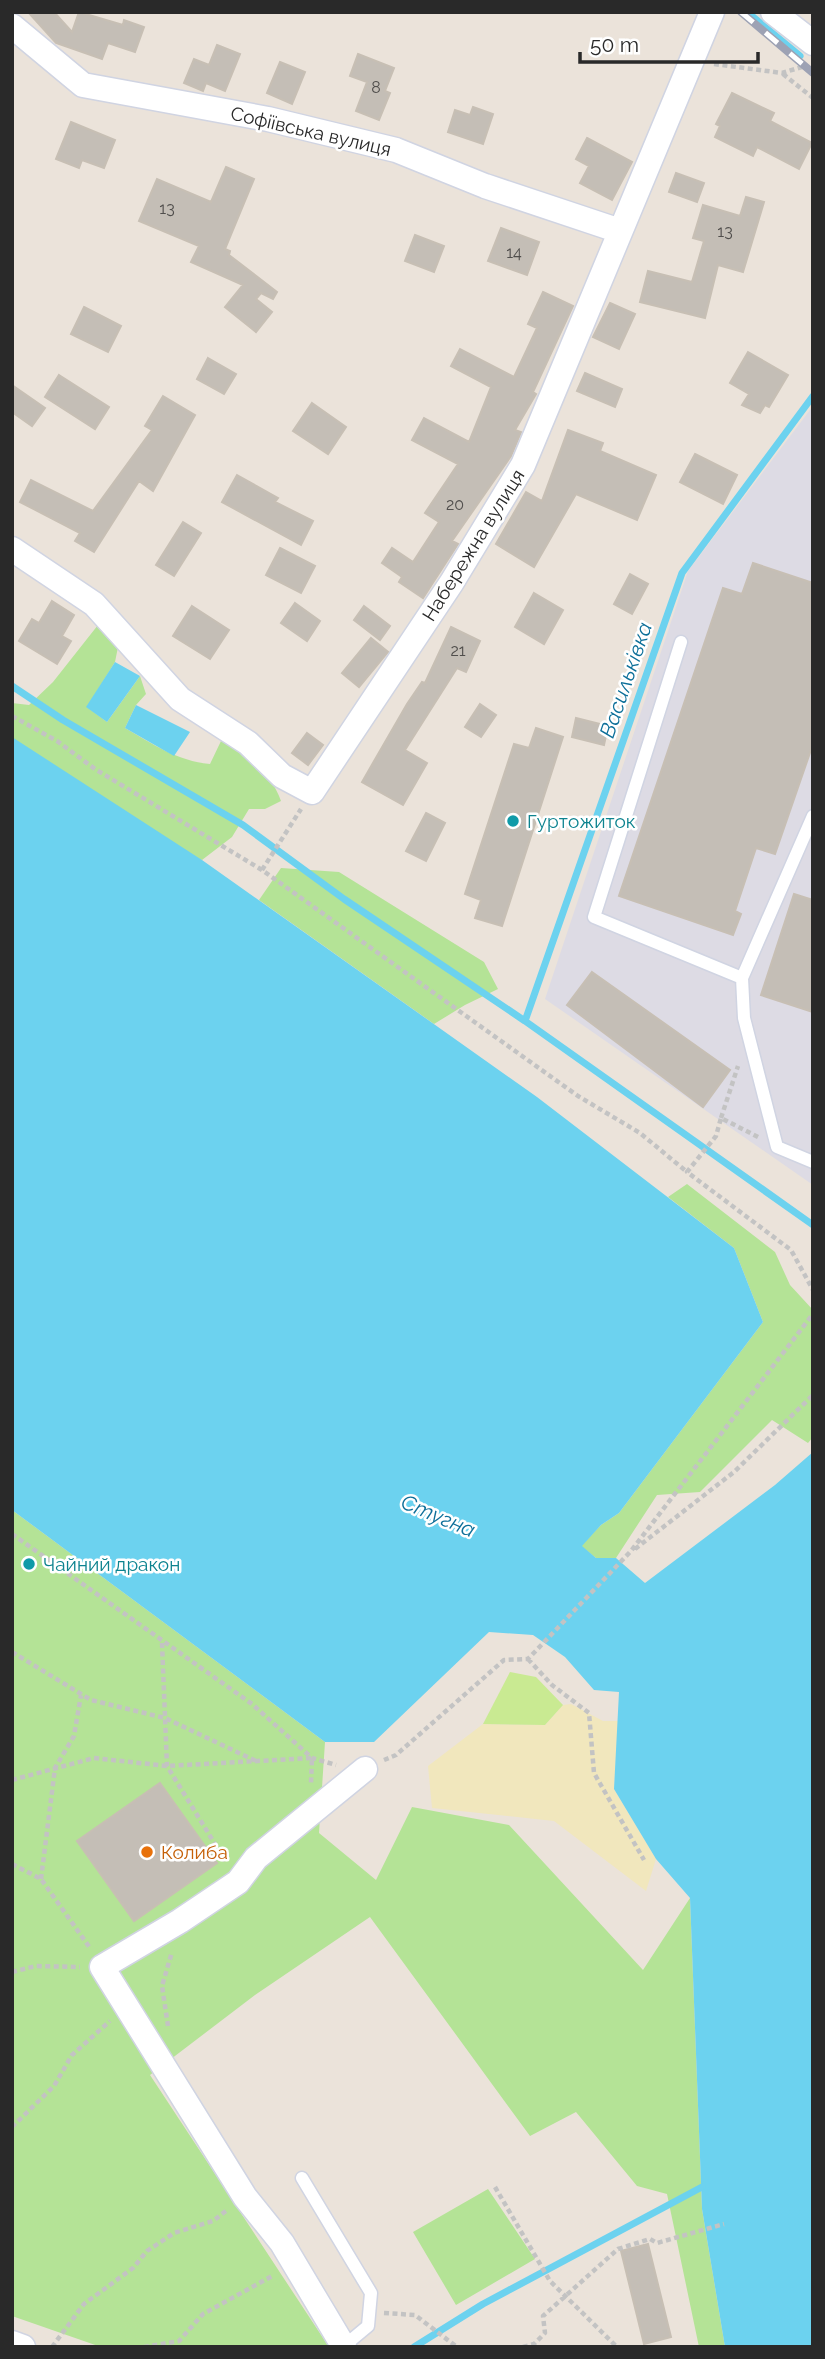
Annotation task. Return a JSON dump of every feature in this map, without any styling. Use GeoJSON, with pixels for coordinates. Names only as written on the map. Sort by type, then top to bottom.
{"type":"FeatureCollection","features":[{"type":"Feature","properties":{"kind":"street","name":"Набережна вулиця"},"geometry":{"type":"LineString","coordinates":[[12,549],[94,604],[180,699],[248,743],[282,776],[312,792],[452,582],[523,465],[712,12]]}},
{"type":"Feature","properties":{"kind":"street"},"geometry":{"type":"LineString","coordinates":[[773,12],[813,43]]}},
{"type":"Feature","properties":{"kind":"street","name":"Софіївська вулиця"},"geometry":{"type":"LineString","coordinates":[[12,26],[83,85],[268,119],[396,150],[485,186],[620,231]]}},
{"type":"Feature","properties":{"kind":"street"},"geometry":{"type":"LineString","coordinates":[[344,2347],[295,2264],[245,2197],[102,1967],[180,1921],[238,1882],[256,1858],[365,1769]]}},
{"type":"Feature","properties":{"kind":"street"},"geometry":{"type":"LineString","coordinates":[[12,2343],[23,2347]]}},
{"type":"Feature","properties":{"kind":"lane"},"geometry":{"type":"LineString","coordinates":[[681,642],[594,916],[742,978]]}},
{"type":"Feature","properties":{"kind":"lane"},"geometry":{"type":"LineString","coordinates":[[813,816],[742,978],[744,1018],[778,1147],[813,1163]]}},
{"type":"Feature","properties":{"kind":"lane"},"geometry":{"type":"LineString","coordinates":[[302,2178],[371,2293],[368,2326],[344,2347]]}},
{"type":"Feature","properties":{"kind":"path"},"geometry":{"type":"LineString","coordinates":[[692,62],[782,73],[813,64]]}},
{"type":"Feature","properties":{"kind":"path"},"geometry":{"type":"LineString","coordinates":[[782,73],[813,98]]}},
{"type":"Feature","properties":{"kind":"path"},"geometry":{"type":"LineString","coordinates":[[12,716],[57,741],[95,769],[262,870],[578,1096],[640,1133],[791,1250],[813,1290]]}},
{"type":"Feature","properties":{"kind":"path"},"geometry":{"type":"LineString","coordinates":[[262,870],[285,834]]}},
{"type":"Feature","properties":{"kind":"path"},"geometry":{"type":"LineString","coordinates":[[687,1172],[716,1136],[739,1056]]}},
{"type":"Feature","properties":{"kind":"path"},"geometry":{"type":"LineString","coordinates":[[721,1118],[778,1147]]}},
{"type":"Feature","properties":{"kind":"path"},"geometry":{"type":"LineString","coordinates":[[12,1780],[94,1758],[167,1766],[312,1758],[345,1767],[365,1769],[396,1755],[504,1660],[528,1659],[631,1551],[813,1314]]}},
{"type":"Feature","properties":{"kind":"path"},"geometry":{"type":"LineString","coordinates":[[631,1551],[734,1472],[813,1395]]}},
{"type":"Feature","properties":{"kind":"path"},"geometry":{"type":"LineString","coordinates":[[12,1534],[252,1704],[312,1758]]}},
{"type":"Feature","properties":{"kind":"path"},"geometry":{"type":"LineString","coordinates":[[162,1642],[167,1766],[238,1882]]}},
{"type":"Feature","properties":{"kind":"path"},"geometry":{"type":"LineString","coordinates":[[12,1653],[80,1695],[165,1718],[257,1761]]}},
{"type":"Feature","properties":{"kind":"path"},"geometry":{"type":"LineString","coordinates":[[528,1659],[552,1685],[589,1713],[594,1773],[643,1860]]}},
{"type":"Feature","properties":{"kind":"path"},"geometry":{"type":"LineString","coordinates":[[41,1879],[55,1768],[74,1736],[80,1695]]}},
{"type":"Feature","properties":{"kind":"path"},"geometry":{"type":"LineString","coordinates":[[12,1864],[41,1879],[102,1967]]}},
{"type":"Feature","properties":{"kind":"path"},"geometry":{"type":"LineString","coordinates":[[169,2036],[162,1986],[180,1921]]}},
{"type":"Feature","properties":{"kind":"path"},"geometry":{"type":"LineString","coordinates":[[12,1972],[36,1966],[102,1967]]}},
{"type":"Feature","properties":{"kind":"path"},"geometry":{"type":"LineString","coordinates":[[12,2127],[54,2086],[72,2055],[108,2026],[121,1997]]}},
{"type":"Feature","properties":{"kind":"path"},"geometry":{"type":"LineString","coordinates":[[495,2187],[550,2281],[617,2347]]}},
{"type":"Feature","properties":{"kind":"path"},"geometry":{"type":"LineString","coordinates":[[52,2347],[84,2304],[134,2268],[147,2251],[174,2233],[213,2221],[245,2197]]}},
{"type":"Feature","properties":{"kind":"path"},"geometry":{"type":"LineString","coordinates":[[523,2347],[534,2344],[545,2333],[543,2316],[618,2249],[650,2239],[657,2243],[724,2224]]}},
{"type":"Feature","properties":{"kind":"path"},"geometry":{"type":"LineString","coordinates":[[144,2347],[180,2341],[203,2314],[295,2264]]}},
{"type":"Feature","properties":{"kind":"path"},"geometry":{"type":"LineString","coordinates":[[369,2312],[415,2315],[422,2323],[457,2347]]}},
{"type":"Feature","properties":{"kind":"shaded area"},"geometry":{"type":"Polygon","coordinates":[[[813,406],[813,1185],[545,999],[688,571],[813,406]]]}},
{"type":"Feature","properties":{"kind":"green space"},"geometry":{"type":"Polygon","coordinates":[[[98,625],[119,642],[115,662],[87,707],[107,722],[140,676],[146,694],[136,705],[125,728],[176,756],[210,764],[221,741],[258,765],[277,791],[281,801],[265,809],[249,809],[232,837],[202,860],[60,802],[12,764],[12,703],[29,705],[53,682],[98,625]]]}},
{"type":"Feature","properties":{"kind":"green space"},"geometry":{"type":"Polygon","coordinates":[[[281,868],[339,872],[484,962],[498,989],[434,1024],[259,900],[281,868]]]}},
{"type":"Feature","properties":{"kind":"green space"},"geometry":{"type":"Polygon","coordinates":[[[687,1184],[775,1252],[790,1285],[813,1310],[813,1437],[808,1443],[772,1420],[700,1492],[657,1495],[616,1558],[596,1558],[581,1546],[601,1525],[619,1513],[763,1322],[734,1248],[668,1197],[687,1184]]]}},
{"type":"Feature","properties":{"kind":"green space"},"geometry":{"type":"Polygon","coordinates":[[[12,1510],[325,1742],[319,1833],[376,1880],[412,1807],[509,1825],[643,1970],[690,1898],[702,2209],[725,2347],[699,2347],[667,2194],[637,2186],[576,2112],[530,2136],[370,1917],[255,1995],[150,2075],[329,2347],[101,2347],[12,2316],[12,1510]]]}},
{"type":"Feature","properties":{"kind":"green space"},"geometry":{"type":"Polygon","coordinates":[[[510,1672],[536,1677],[563,1705],[545,1725],[483,1724],[510,1672]]]}},
{"type":"Feature","properties":{"kind":"green space"},"geometry":{"type":"Polygon","coordinates":[[[488,2189],[535,2259],[456,2305],[413,2232],[488,2189]]]}},
{"type":"Feature","properties":{"kind":"sand"},"geometry":{"type":"Polygon","coordinates":[[[571,1704],[603,1721],[618,1721],[614,1789],[656,1859],[646,1891],[554,1821],[432,1808],[428,1766],[483,1724],[545,1725],[563,1705],[571,1704]]]}},
{"type":"Feature","properties":{"kind":"water"},"geometry":{"type":"Polygon","coordinates":[[[115,662],[140,676],[107,722],[86,707],[115,662]]]}},
{"type":"Feature","properties":{"kind":"water"},"geometry":{"type":"Polygon","coordinates":[[[136,705],[190,732],[174,756],[125,728],[136,705]]]}},
{"type":"Feature","properties":{"kind":"water","name":"Стугна"},"geometry":{"type":"Polygon","coordinates":[[[12,737],[202,860],[537,1097],[734,1248],[763,1322],[619,1513],[601,1525],[582,1546],[596,1558],[616,1558],[645,1583],[775,1485],[813,1452],[813,2347],[725,2347],[702,2209],[690,1898],[656,1859],[614,1789],[619,1692],[594,1690],[565,1657],[533,1635],[489,1632],[374,1742],[325,1742],[12,1510],[12,737]]]}},
{"type":"Feature","properties":{"kind":"building"},"geometry":{"type":"Polygon","coordinates":[[[28,12],[54,12],[72,32],[79,12],[123,25],[124,20],[144,27],[135,52],[108,43],[102,59],[56,43],[28,12]]]}},
{"type":"Feature","properties":{"kind":"building"},"geometry":{"type":"Polygon","coordinates":[[[217,45],[240,54],[225,91],[206,83],[203,91],[184,83],[194,59],[209,65],[217,45]]]}},
{"type":"Feature","properties":{"kind":"building"},"geometry":{"type":"Polygon","coordinates":[[[358,54],[394,68],[385,91],[390,93],[379,120],[356,111],[367,82],[350,76],[358,54]]]}},
{"type":"Feature","properties":{"kind":"building"},"geometry":{"type":"Polygon","coordinates":[[[280,62],[305,72],[292,104],[267,93],[280,62]]]}},
{"type":"Feature","properties":{"kind":"building"},"geometry":{"type":"Polygon","coordinates":[[[732,93],[774,113],[770,121],[812,143],[799,169],[757,147],[753,156],[715,137],[720,126],[716,124],[732,93]]]}},
{"type":"Feature","properties":{"kind":"building"},"geometry":{"type":"Polygon","coordinates":[[[473,107],[493,114],[483,144],[448,132],[455,110],[470,115],[473,107]]]}},
{"type":"Feature","properties":{"kind":"building"},"geometry":{"type":"Polygon","coordinates":[[[71,122],[115,140],[104,168],[82,160],[79,168],[56,159],[71,122]]]}},
{"type":"Feature","properties":{"kind":"building"},"geometry":{"type":"Polygon","coordinates":[[[587,138],[632,162],[612,200],[580,183],[589,166],[576,159],[587,138]]]}},
{"type":"Feature","properties":{"kind":"building"},"geometry":{"type":"Polygon","coordinates":[[[226,167],[254,179],[225,249],[277,292],[273,299],[261,293],[256,299],[272,312],[256,332],[225,307],[243,285],[191,262],[199,246],[139,221],[157,179],[211,202],[226,167]]]}},
{"type":"Feature","properties":{"kind":"building"},"geometry":{"type":"Polygon","coordinates":[[[676,173],[704,183],[697,202],[669,192],[676,173]]]}},
{"type":"Feature","properties":{"kind":"building"},"geometry":{"type":"Polygon","coordinates":[[[746,197],[764,202],[743,272],[718,265],[705,318],[640,302],[648,271],[692,282],[704,241],[693,238],[703,205],[740,216],[746,197]]]}},
{"type":"Feature","properties":{"kind":"building"},"geometry":{"type":"Polygon","coordinates":[[[501,228],[539,242],[527,275],[488,261],[501,228]]]}},
{"type":"Feature","properties":{"kind":"building"},"geometry":{"type":"Polygon","coordinates":[[[415,235],[444,246],[434,272],[405,261],[415,235]]]}},
{"type":"Feature","properties":{"kind":"building"},"geometry":{"type":"Polygon","coordinates":[[[543,292],[573,306],[533,392],[536,394],[515,430],[521,432],[511,456],[452,541],[458,544],[423,598],[399,582],[402,577],[382,563],[392,548],[413,562],[439,522],[425,513],[458,464],[412,440],[424,418],[469,442],[491,387],[451,366],[460,349],[514,377],[537,328],[528,324],[543,292]]]}},
{"type":"Feature","properties":{"kind":"building"},"geometry":{"type":"Polygon","coordinates":[[[610,303],[635,314],[619,349],[593,337],[610,303]]]}},
{"type":"Feature","properties":{"kind":"building"},"geometry":{"type":"Polygon","coordinates":[[[84,307],[121,326],[108,352],[71,334],[84,307]]]}},
{"type":"Feature","properties":{"kind":"building"},"geometry":{"type":"Polygon","coordinates":[[[748,352],[788,375],[769,407],[765,405],[760,413],[742,405],[749,394],[730,383],[748,352]]]}},
{"type":"Feature","properties":{"kind":"building"},"geometry":{"type":"Polygon","coordinates":[[[208,358],[236,374],[224,394],[197,379],[208,358]]]}},
{"type":"Feature","properties":{"kind":"building"},"geometry":{"type":"Polygon","coordinates":[[[585,373],[622,389],[615,407],[577,391],[585,373]]]}},
{"type":"Feature","properties":{"kind":"building"},"geometry":{"type":"Polygon","coordinates":[[[59,375],[109,407],[95,429],[45,397],[59,375]]]}},
{"type":"Feature","properties":{"kind":"building"},"geometry":{"type":"Polygon","coordinates":[[[12,385],[45,408],[32,426],[12,412],[12,385]]]}},
{"type":"Feature","properties":{"kind":"building"},"geometry":{"type":"Polygon","coordinates":[[[163,396],[195,415],[153,491],[139,481],[94,552],[75,541],[80,533],[20,502],[31,480],[93,511],[152,430],[145,426],[163,396]]]}},
{"type":"Feature","properties":{"kind":"building"},"geometry":{"type":"Polygon","coordinates":[[[312,403],[346,427],[328,454],[293,431],[312,403]]]}},
{"type":"Feature","properties":{"kind":"building"},"geometry":{"type":"Polygon","coordinates":[[[568,430],[603,443],[600,451],[656,475],[637,520],[576,494],[534,567],[496,544],[526,492],[542,501],[568,430]]]}},
{"type":"Feature","properties":{"kind":"building"},"geometry":{"type":"Polygon","coordinates":[[[695,454],[737,475],[723,504],[680,482],[695,454]]]}},
{"type":"Feature","properties":{"kind":"building"},"geometry":{"type":"Polygon","coordinates":[[[237,475],[278,498],[275,502],[313,521],[301,545],[222,502],[237,475]]]}},
{"type":"Feature","properties":{"kind":"building"},"geometry":{"type":"Polygon","coordinates":[[[183,522],[201,533],[174,576],[156,565],[183,522]]]}},
{"type":"Feature","properties":{"kind":"building"},"geometry":{"type":"Polygon","coordinates":[[[280,548],[315,566],[301,593],[266,575],[280,548]]]}},
{"type":"Feature","properties":{"kind":"building"},"geometry":{"type":"Polygon","coordinates":[[[753,563],[813,583],[813,744],[775,854],[756,848],[735,911],[741,914],[733,935],[619,896],[723,588],[742,594],[753,563]]]}},
{"type":"Feature","properties":{"kind":"building"},"geometry":{"type":"Polygon","coordinates":[[[630,574],[648,584],[632,614],[614,604],[630,574]]]}},
{"type":"Feature","properties":{"kind":"building"},"geometry":{"type":"Polygon","coordinates":[[[534,593],[563,610],[544,644],[515,627],[534,593]]]}},
{"type":"Feature","properties":{"kind":"building"},"geometry":{"type":"Polygon","coordinates":[[[52,601],[74,615],[62,636],[71,641],[57,664],[19,641],[32,619],[39,623],[52,601]]]}},
{"type":"Feature","properties":{"kind":"building"},"geometry":{"type":"Polygon","coordinates":[[[295,603],[320,621],[307,641],[281,623],[295,603]]]}},
{"type":"Feature","properties":{"kind":"building"},"geometry":{"type":"Polygon","coordinates":[[[192,606],[229,630],[210,659],[173,636],[192,606]]]}},
{"type":"Feature","properties":{"kind":"building"},"geometry":{"type":"Polygon","coordinates":[[[364,606],[390,626],[380,640],[354,620],[364,606]]]}},
{"type":"Feature","properties":{"kind":"building"},"geometry":{"type":"Polygon","coordinates":[[[451,627],[480,641],[466,672],[457,668],[405,750],[427,763],[403,805],[362,782],[407,704],[422,682],[425,683],[451,627]]]}},
{"type":"Feature","properties":{"kind":"building"},"geometry":{"type":"Polygon","coordinates":[[[371,638],[388,652],[359,687],[342,673],[371,638]]]}},
{"type":"Feature","properties":{"kind":"building"},"geometry":{"type":"Polygon","coordinates":[[[480,704],[496,715],[481,737],[465,727],[480,704]]]}},
{"type":"Feature","properties":{"kind":"building"},"geometry":{"type":"Polygon","coordinates":[[[576,718],[608,726],[604,745],[572,737],[576,718]]]}},
{"type":"Feature","properties":{"kind":"building","name":"Гуртожиток"},"geometry":{"type":"Polygon","coordinates":[[[536,728],[563,737],[502,926],[475,918],[481,900],[465,894],[514,744],[529,748],[536,728]]]}},
{"type":"Feature","properties":{"kind":"building"},"geometry":{"type":"Polygon","coordinates":[[[307,733],[323,745],[308,765],[292,753],[307,733]]]}},
{"type":"Feature","properties":{"kind":"building"},"geometry":{"type":"Polygon","coordinates":[[[426,813],[445,823],[426,861],[406,851],[426,813]]]}},
{"type":"Feature","properties":{"kind":"building"},"geometry":{"type":"Polygon","coordinates":[[[794,894],[813,900],[813,1012],[761,995],[794,894]]]}},
{"type":"Feature","properties":{"kind":"building"},"geometry":{"type":"Polygon","coordinates":[[[592,972],[730,1070],[703,1107],[567,1005],[592,972]]]}},
{"type":"Feature","properties":{"kind":"building","name":"Колиба"},"geometry":{"type":"Polygon","coordinates":[[[160,1783],[217,1863],[134,1921],[77,1841],[160,1783]]]}},
{"type":"Feature","properties":{"kind":"building"},"geometry":{"type":"Polygon","coordinates":[[[648,2244],[671,2337],[644,2344],[621,2251],[648,2244]]]}},
{"type":"Feature","properties":{"kind":"waterway"},"geometry":{"type":"LineString","coordinates":[[747,12],[800,56]]}},
{"type":"Feature","properties":{"kind":"waterway","name":"Васильківка"},"geometry":{"type":"LineString","coordinates":[[525,1021],[682,573],[813,396]]}},
{"type":"Feature","properties":{"kind":"waterway"},"geometry":{"type":"LineString","coordinates":[[12,686],[63,720],[243,825],[344,899],[525,1021],[813,1225]]}},
{"type":"Feature","properties":{"kind":"waterway"},"geometry":{"type":"LineString","coordinates":[[414,2347],[483,2304],[702,2187]]}},
{"type":"Feature","properties":{"kind":"railway"},"geometry":{"type":"LineString","coordinates":[[741,12],[813,73]]}},
{"type":"Feature","properties":{"kind":"place","name":"Гуртожиток"},"geometry":{"type":"Point","coordinates":[513,821]}},
{"type":"Feature","properties":{"kind":"place","name":"Чайний дракон"},"geometry":{"type":"Point","coordinates":[29,1564]}},
{"type":"Feature","properties":{"kind":"place","name":"Колиба"},"geometry":{"type":"Point","coordinates":[147,1852]}}]}
